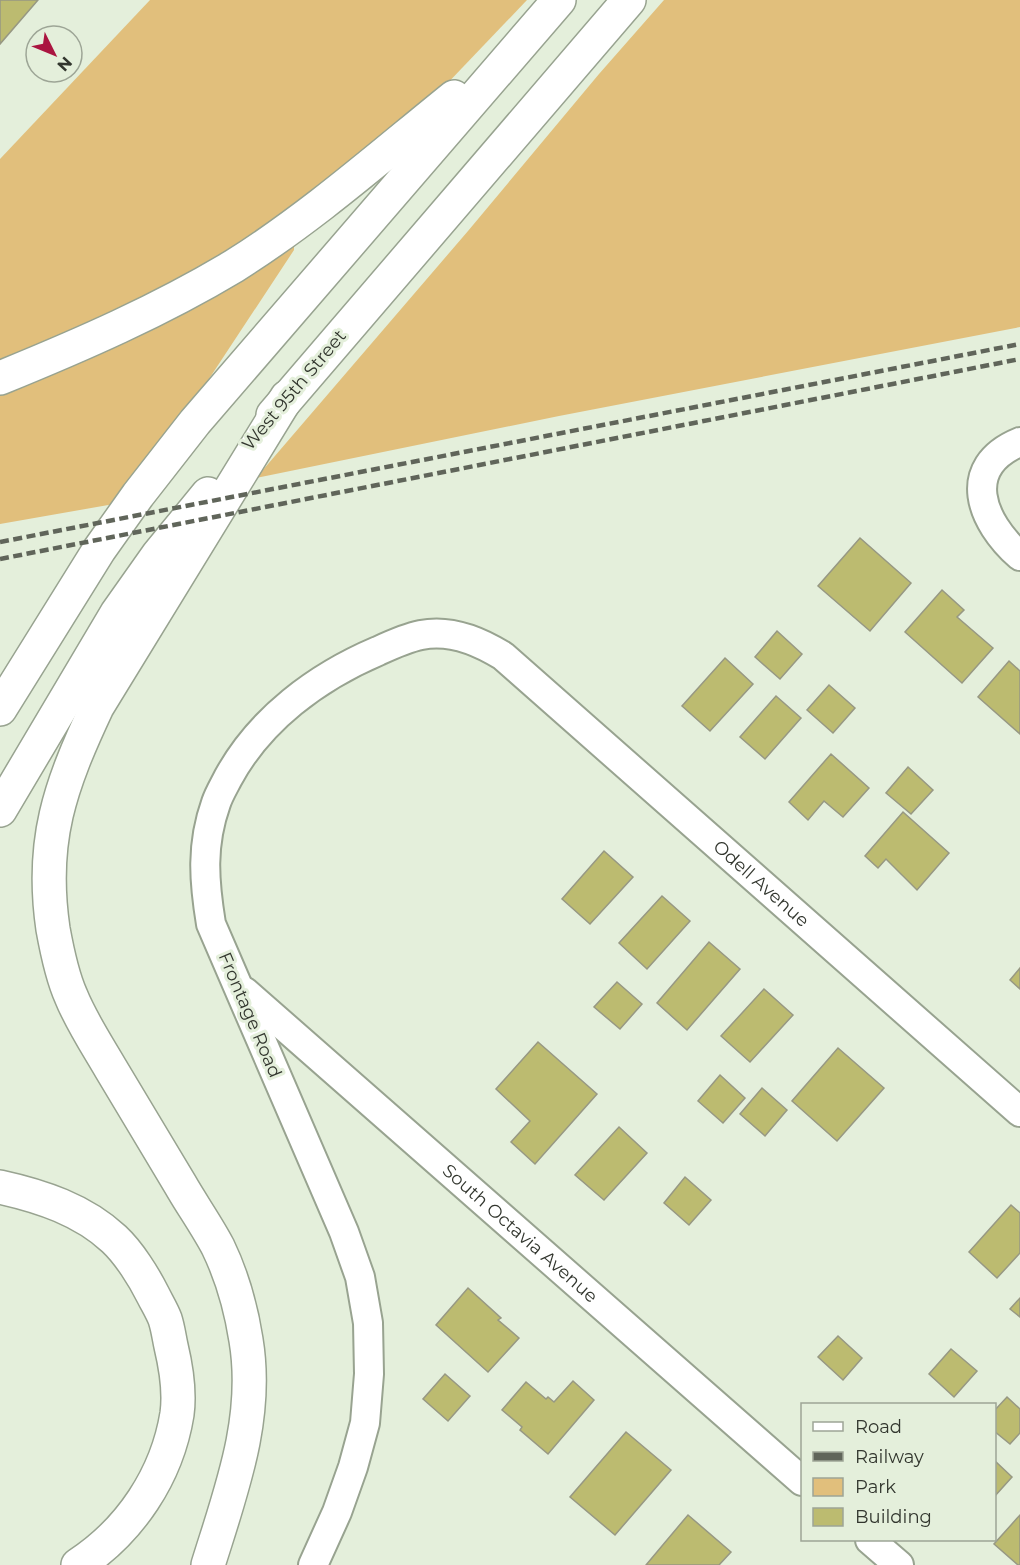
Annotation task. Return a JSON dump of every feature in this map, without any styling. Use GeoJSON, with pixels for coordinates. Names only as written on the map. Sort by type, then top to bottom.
{"type":"FeatureCollection","features":[{"type":"Feature","properties":{"kind":"main road"},"geometry":{"type":"LineString","coordinates":[[0,709],[99,550],[195,422],[558,0]]}},
{"type":"Feature","properties":{"kind":"main road","name":"West 95th Street"},"geometry":{"type":"LineString","coordinates":[[0,810],[117,613],[158,555],[288,397],[628,0]]}},
{"type":"Feature","properties":{"kind":"main road"},"geometry":{"type":"LineString","coordinates":[[0,378],[85,344],[156,310],[234,265],[309,215],[518,45]]}},
{"type":"Feature","properties":{"kind":"main road"},"geometry":{"type":"LineString","coordinates":[[208,1565],[241,1460],[248,1420],[250,1383],[246,1340],[235,1290],[218,1248],[70,996],[56,948],[48,898],[50,850],[57,808],[72,760],[98,707],[288,397]]}},
{"type":"Feature","properties":{"kind":"main road"},"geometry":{"type":"LineString","coordinates":[[0,1187],[31,1194],[75,1211],[114,1240],[145,1279],[165,1319],[176,1366],[177,1412],[167,1453],[150,1490],[124,1527],[96,1554],[78,1565]]}},
{"type":"Feature","properties":{"kind":"street"},"geometry":{"type":"LineString","coordinates":[[1011,547],[989,519],[982,485],[985,470],[994,456],[1006,447],[1020,442]]}},
{"type":"Feature","properties":{"kind":"street","name":"Frontage Road"},"geometry":{"type":"LineString","coordinates":[[313,1565],[337,1512],[365,1423],[369,1374],[368,1323],[360,1277],[344,1232],[211,924],[204,885],[205,844],[216,801],[235,766],[259,732],[298,697],[347,664],[422,635],[451,635],[481,642],[503,656]]}},
{"type":"Feature","properties":{"kind":"street","name":"Odell Avenue"},"geometry":{"type":"LineString","coordinates":[[503,656],[1020,1112]]}},
{"type":"Feature","properties":{"kind":"street","name":"South Octavia Avenue"},"geometry":{"type":"LineString","coordinates":[[239,987],[801,1479]]}},
{"type":"Feature","properties":{"kind":"street"},"geometry":{"type":"LineString","coordinates":[[872,1541],[899,1565]]}},
{"type":"Feature","properties":{"kind":"green space"},"geometry":{"type":"Polygon","coordinates":[[[150,0],[527,0],[442,89],[395,132],[215,262],[0,367],[0,159],[71,84],[84,84],[84,70],[150,0]]]}},
{"type":"Feature","properties":{"kind":"green space"},"geometry":{"type":"Polygon","coordinates":[[[664,0],[1020,0],[1020,327],[559,416],[256,478],[599,74],[664,0]]]}},
{"type":"Feature","properties":{"kind":"green space"},"geometry":{"type":"Polygon","coordinates":[[[294,246],[294,250],[201,391],[114,504],[0,524],[0,393],[184,310],[294,246]]]}},
{"type":"Feature","properties":{"kind":"building"},"geometry":{"type":"Polygon","coordinates":[[[0,0],[38,0],[0,44],[0,0]]]}},
{"type":"Feature","properties":{"kind":"building"},"geometry":{"type":"Polygon","coordinates":[[[860,538],[911,583],[870,631],[818,586],[860,538]]]}},
{"type":"Feature","properties":{"kind":"building"},"geometry":{"type":"Polygon","coordinates":[[[942,590],[964,610],[957,617],[993,648],[962,683],[905,632],[942,590]]]}},
{"type":"Feature","properties":{"kind":"building"},"geometry":{"type":"Polygon","coordinates":[[[777,631],[802,654],[780,679],[755,657],[777,631]]]}},
{"type":"Feature","properties":{"kind":"building"},"geometry":{"type":"Polygon","coordinates":[[[725,658],[753,684],[710,731],[682,706],[725,658]]]}},
{"type":"Feature","properties":{"kind":"building"},"geometry":{"type":"Polygon","coordinates":[[[1009,661],[1020,671],[1020,734],[978,697],[1009,661]]]}},
{"type":"Feature","properties":{"kind":"building"},"geometry":{"type":"Polygon","coordinates":[[[829,685],[855,708],[833,733],[807,710],[829,685]]]}},
{"type":"Feature","properties":{"kind":"building"},"geometry":{"type":"Polygon","coordinates":[[[776,696],[801,718],[765,759],[740,737],[776,696]]]}},
{"type":"Feature","properties":{"kind":"building"},"geometry":{"type":"Polygon","coordinates":[[[831,754],[869,788],[843,817],[824,801],[808,820],[789,802],[831,754]]]}},
{"type":"Feature","properties":{"kind":"building"},"geometry":{"type":"Polygon","coordinates":[[[908,767],[933,790],[911,814],[886,793],[908,767]]]}},
{"type":"Feature","properties":{"kind":"building"},"geometry":{"type":"Polygon","coordinates":[[[903,812],[949,853],[917,890],[886,859],[878,868],[865,856],[903,812]]]}},
{"type":"Feature","properties":{"kind":"building"},"geometry":{"type":"Polygon","coordinates":[[[604,851],[633,877],[590,924],[562,899],[604,851]]]}},
{"type":"Feature","properties":{"kind":"building"},"geometry":{"type":"Polygon","coordinates":[[[662,896],[690,921],[647,969],[619,943],[662,896]]]}},
{"type":"Feature","properties":{"kind":"building"},"geometry":{"type":"Polygon","coordinates":[[[709,942],[740,969],[687,1030],[657,1003],[709,942]]]}},
{"type":"Feature","properties":{"kind":"building"},"geometry":{"type":"Polygon","coordinates":[[[1020,968],[1020,989],[1010,980],[1020,968]]]}},
{"type":"Feature","properties":{"kind":"building"},"geometry":{"type":"Polygon","coordinates":[[[617,982],[642,1004],[620,1029],[594,1007],[617,982]]]}},
{"type":"Feature","properties":{"kind":"building"},"geometry":{"type":"Polygon","coordinates":[[[764,989],[793,1015],[750,1062],[721,1036],[764,989]]]}},
{"type":"Feature","properties":{"kind":"building"},"geometry":{"type":"Polygon","coordinates":[[[538,1042],[597,1094],[535,1164],[511,1142],[530,1121],[496,1089],[538,1042]]]}},
{"type":"Feature","properties":{"kind":"building"},"geometry":{"type":"Polygon","coordinates":[[[838,1048],[884,1088],[837,1141],[792,1101],[838,1048]]]}},
{"type":"Feature","properties":{"kind":"building"},"geometry":{"type":"Polygon","coordinates":[[[720,1075],[745,1098],[723,1123],[698,1101],[720,1075]]]}},
{"type":"Feature","properties":{"kind":"building"},"geometry":{"type":"Polygon","coordinates":[[[762,1088],[787,1110],[765,1136],[740,1114],[762,1088]]]}},
{"type":"Feature","properties":{"kind":"building"},"geometry":{"type":"Polygon","coordinates":[[[619,1127],[647,1153],[604,1200],[575,1175],[619,1127]]]}},
{"type":"Feature","properties":{"kind":"building"},"geometry":{"type":"Polygon","coordinates":[[[685,1177],[711,1200],[689,1225],[664,1203],[685,1177]]]}},
{"type":"Feature","properties":{"kind":"building"},"geometry":{"type":"Polygon","coordinates":[[[1011,1205],[1020,1213],[1020,1253],[997,1278],[969,1252],[1011,1205]]]}},
{"type":"Feature","properties":{"kind":"building"},"geometry":{"type":"Polygon","coordinates":[[[468,1288],[501,1318],[498,1320],[519,1338],[488,1372],[436,1325],[468,1288]]]}},
{"type":"Feature","properties":{"kind":"building"},"geometry":{"type":"Polygon","coordinates":[[[1020,1298],[1020,1317],[1010,1309],[1020,1298]]]}},
{"type":"Feature","properties":{"kind":"building"},"geometry":{"type":"Polygon","coordinates":[[[838,1336],[862,1358],[843,1380],[818,1357],[838,1336]]]}},
{"type":"Feature","properties":{"kind":"building"},"geometry":{"type":"Polygon","coordinates":[[[951,1349],[977,1371],[954,1397],[929,1374],[951,1349]]]}},
{"type":"Feature","properties":{"kind":"building"},"geometry":{"type":"Polygon","coordinates":[[[445,1374],[470,1396],[448,1421],[423,1399],[445,1374]]]}},
{"type":"Feature","properties":{"kind":"building"},"geometry":{"type":"Polygon","coordinates":[[[573,1381],[594,1400],[548,1454],[520,1430],[522,1427],[502,1410],[526,1382],[546,1399],[548,1397],[554,1402],[573,1381]]]}},
{"type":"Feature","properties":{"kind":"building"},"geometry":{"type":"Polygon","coordinates":[[[1007,1397],[1020,1409],[1020,1433],[1010,1444],[996,1433],[996,1409],[1007,1397]]]}},
{"type":"Feature","properties":{"kind":"building"},"geometry":{"type":"Polygon","coordinates":[[[626,1432],[671,1470],[615,1535],[570,1497],[626,1432]]]}},
{"type":"Feature","properties":{"kind":"building"},"geometry":{"type":"Polygon","coordinates":[[[996,1462],[1012,1477],[996,1495],[996,1462]]]}},
{"type":"Feature","properties":{"kind":"building"},"geometry":{"type":"Polygon","coordinates":[[[688,1515],[731,1552],[719,1565],[646,1565],[688,1515]]]}},
{"type":"Feature","properties":{"kind":"building"},"geometry":{"type":"Polygon","coordinates":[[[1020,1515],[1020,1565],[1018,1565],[994,1544],[1020,1515]]]}},
{"type":"Feature","properties":{"kind":"railway"},"geometry":{"type":"LineString","coordinates":[[0,542],[1020,344]]}},
{"type":"Feature","properties":{"kind":"railway"},"geometry":{"type":"LineString","coordinates":[[0,559],[1020,359]]}}]}
